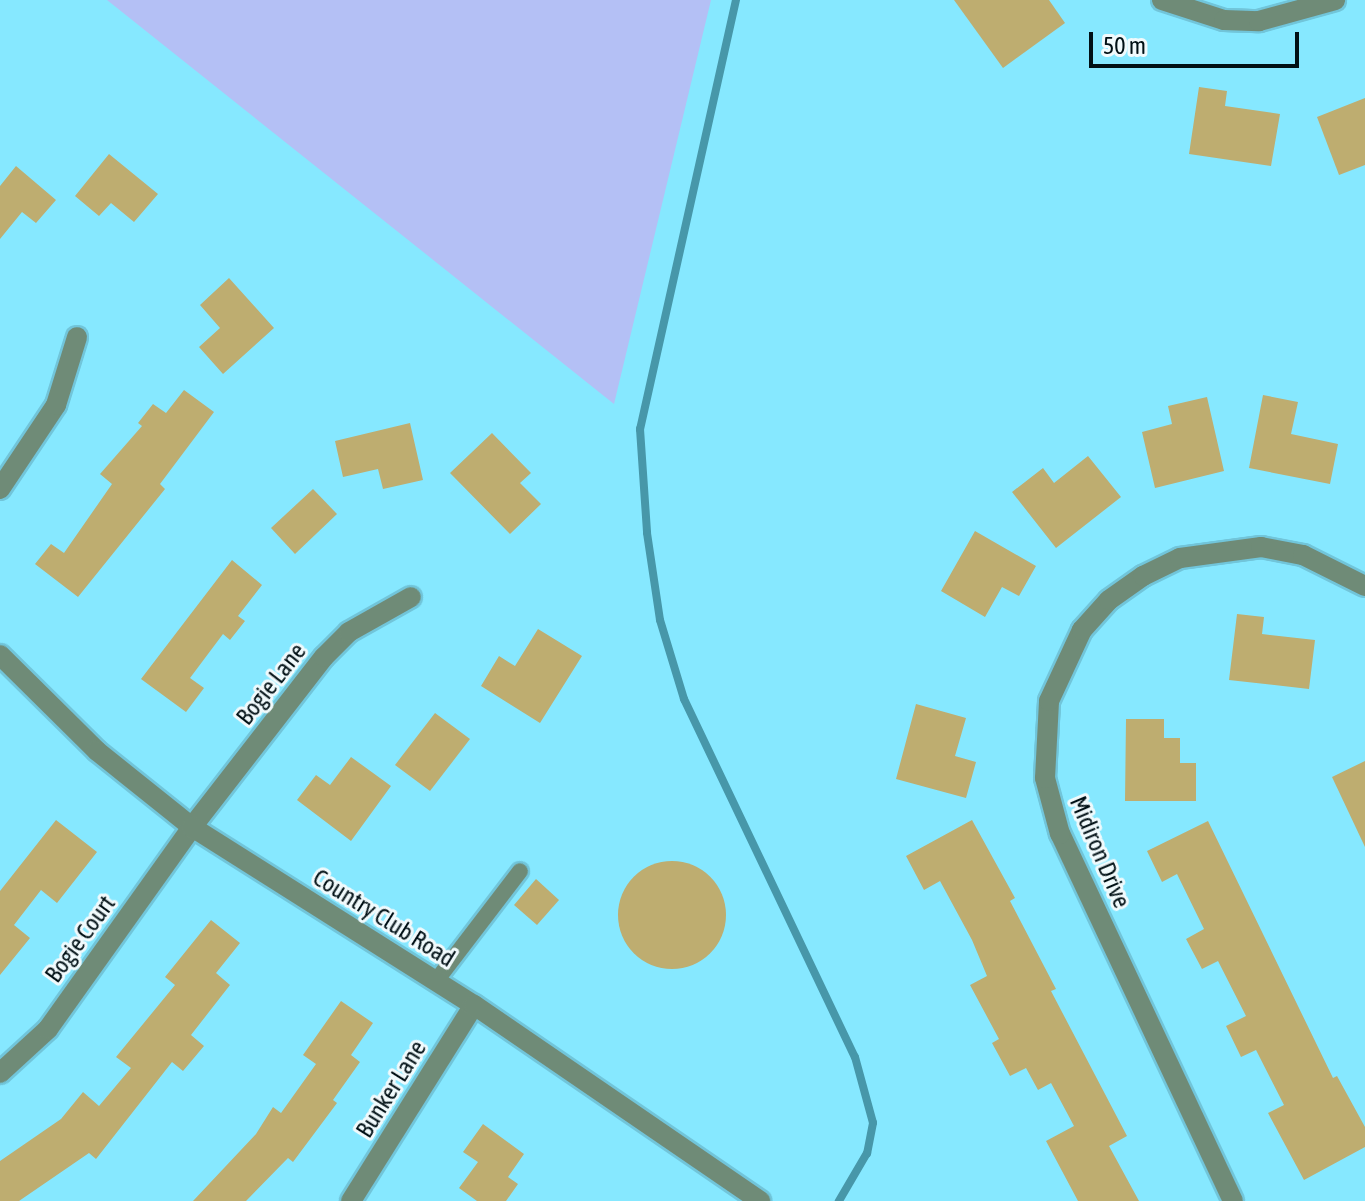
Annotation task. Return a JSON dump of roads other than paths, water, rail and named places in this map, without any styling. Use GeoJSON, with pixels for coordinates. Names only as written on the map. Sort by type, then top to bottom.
{"type":"FeatureCollection","features":[{"type":"Feature","properties":{"kind":"street"},"geometry":{"type":"LineString","coordinates":[[1162,0],[1224,20],[1259,21],[1335,0]]}},
{"type":"Feature","properties":{"kind":"street"},"geometry":{"type":"LineString","coordinates":[[0,489],[56,405],[77,337]]}},
{"type":"Feature","properties":{"kind":"street","name":"Midiron Drive"},"geometry":{"type":"LineString","coordinates":[[1233,1201],[1060,834],[1045,778],[1049,701],[1082,630],[1120,592],[1180,558],[1261,547],[1303,555],[1365,586]]}},
{"type":"Feature","properties":{"kind":"street","name":"Bogie Lane"},"geometry":{"type":"LineString","coordinates":[[192,827],[324,657],[349,632],[411,597]]}},
{"type":"Feature","properties":{"kind":"street","name":"Country Club Road"},"geometry":{"type":"LineString","coordinates":[[0,655],[97,751],[192,827],[474,1005],[760,1201]]}},
{"type":"Feature","properties":{"kind":"street","name":"Bogie Court"},"geometry":{"type":"LineString","coordinates":[[0,1073],[48,1029],[192,827]]}},
{"type":"Feature","properties":{"kind":"street","name":"Bunker Lane"},"geometry":{"type":"LineString","coordinates":[[351,1201],[474,1005]]}},
{"type":"Feature","properties":{"kind":"lane"},"geometry":{"type":"LineString","coordinates":[[436,981],[520,871]]}},
{"type":"Feature","properties":{"kind":"waterway"},"geometry":{"type":"LineString","coordinates":[[736,0],[640,429],[647,533],[660,620],[684,699],[855,1057],[873,1123],[867,1153],[839,1201]]}}]}
